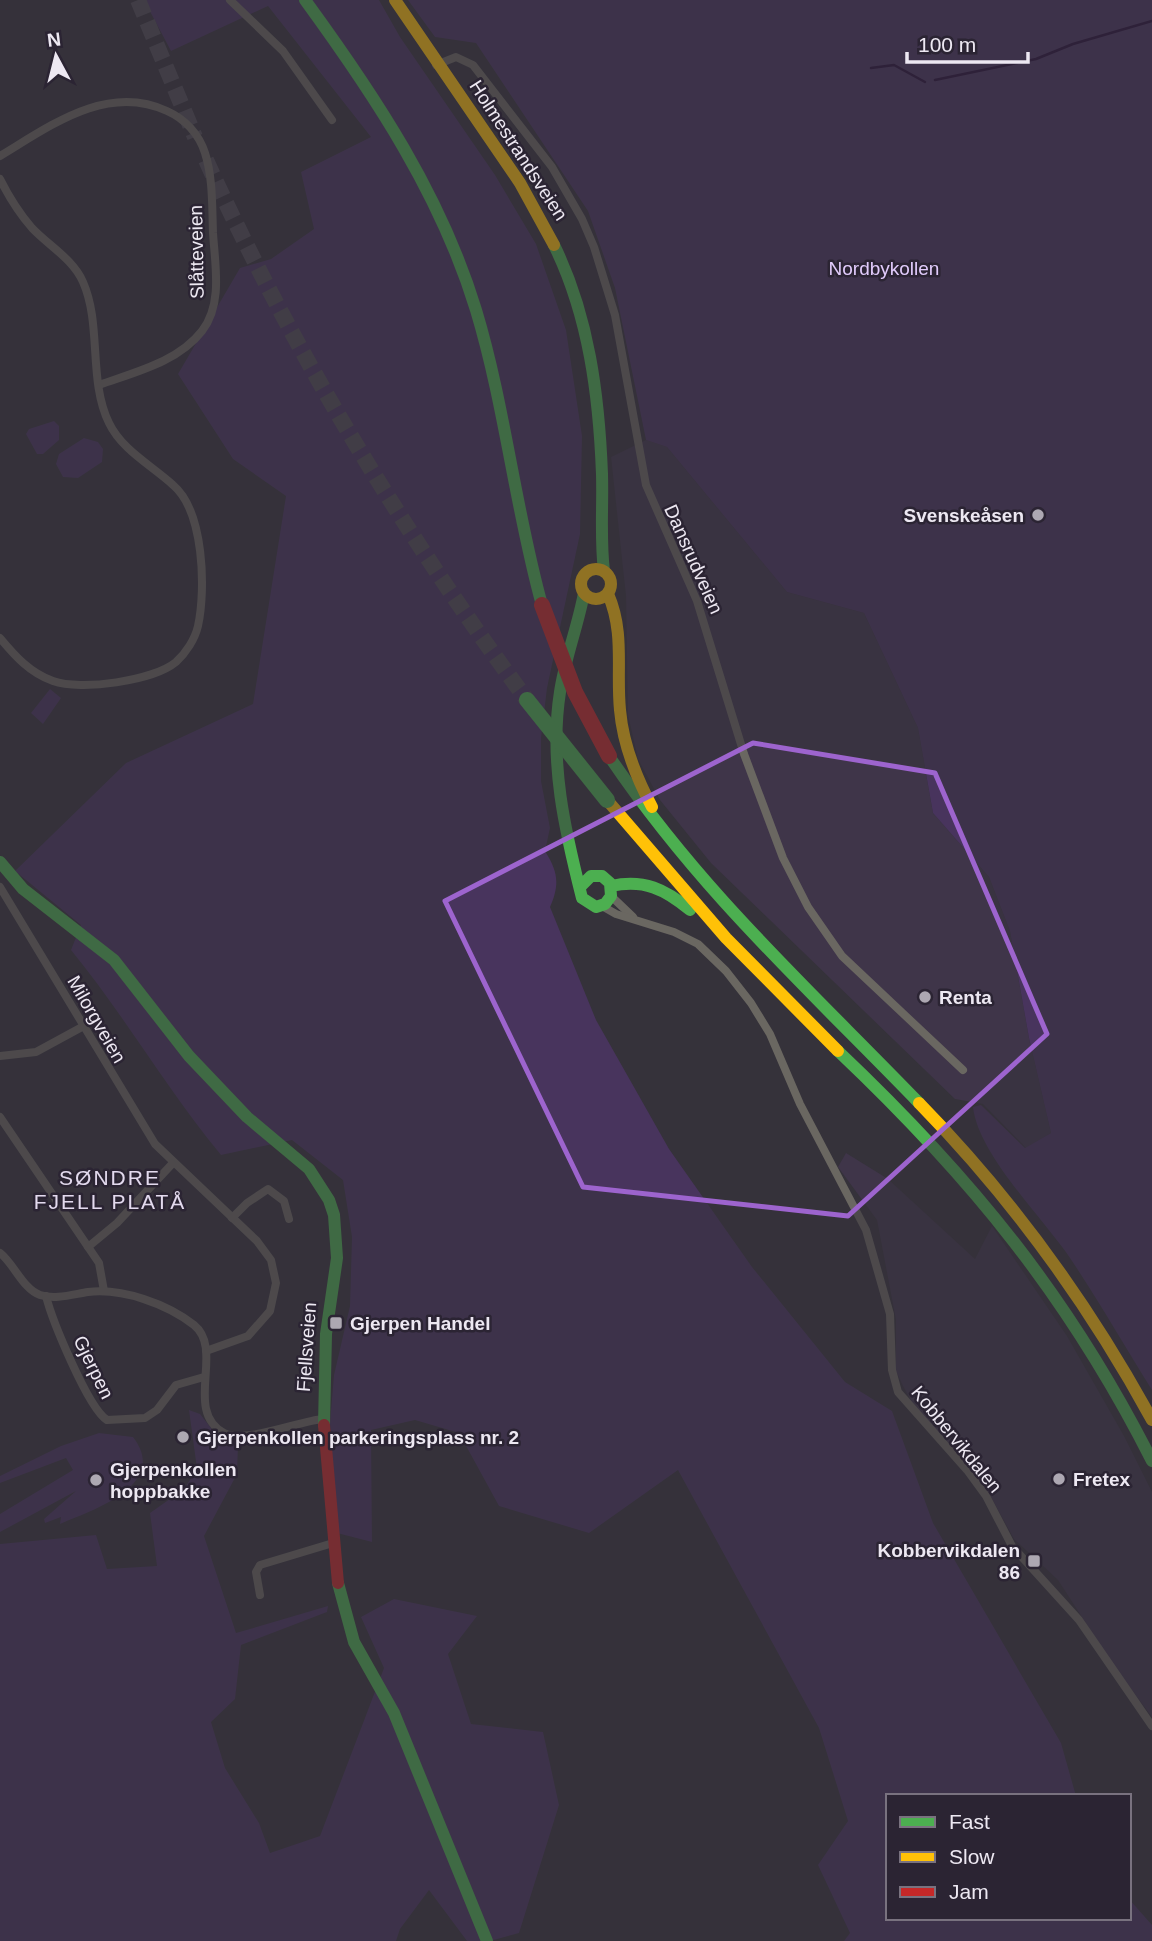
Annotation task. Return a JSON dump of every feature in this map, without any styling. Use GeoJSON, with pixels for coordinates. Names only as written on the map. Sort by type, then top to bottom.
{"type":"FeatureCollection","features":[{"type":"Feature","properties":{"kind":"main road"},"geometry":{"type":"LineString","coordinates":[[305,0],[402,140],[450,236],[486,346],[541,605],[571,683],[609,756],[652,821],[708,890],[780,967],[945,1129],[993,1183],[1079,1296],[1152,1420]]}},
{"type":"Feature","properties":{"kind":"main road","name":"Holmestrandsveien"},"geometry":{"type":"LineString","coordinates":[[396,0],[436,65],[529,198],[558,250],[572,286],[588,353],[599,434],[602,490],[598,570],[582,579],[595,595]]}},
{"type":"Feature","properties":{"kind":"main road"},"geometry":{"type":"LineString","coordinates":[[588,881],[574,858],[560,813],[556,747],[560,691],[578,626],[595,595],[611,582],[598,570]]}},
{"type":"Feature","properties":{"kind":"main road"},"geometry":{"type":"LineString","coordinates":[[595,595],[621,625],[620,709],[628,752],[649,801],[708,890]]}},
{"type":"Feature","properties":{"kind":"main road"},"geometry":{"type":"LineString","coordinates":[[527,699],[607,800],[769,984]]}},
{"type":"Feature","properties":{"kind":"main road","name":"Fjellsveien"},"geometry":{"type":"LineString","coordinates":[[1,866],[23,889],[114,960],[207,1076],[247,1117],[309,1169],[323,1189],[334,1215],[337,1258],[326,1334],[323,1419],[339,1596],[347,1626],[394,1713],[487,1941]]}},
{"type":"Feature","properties":{"kind":"main road"},"geometry":{"type":"LineString","coordinates":[[608,896],[604,877],[588,881],[581,895],[586,902],[608,896],[639,881],[665,890],[769,984],[931,1142],[1010,1233],[1088,1345],[1152,1461]]}},
{"type":"Feature","properties":{"kind":"street"},"geometry":{"type":"LineString","coordinates":[[230,0],[283,51],[332,121]]}},
{"type":"Feature","properties":{"kind":"street","name":"Dansrudveien"},"geometry":{"type":"LineString","coordinates":[[436,65],[456,57],[474,65],[552,167],[582,219],[606,279],[646,485],[697,601],[763,808],[783,858],[808,906],[842,956],[963,1070]]}},
{"type":"Feature","properties":{"kind":"street","name":"Slåtteveien"},"geometry":{"type":"LineString","coordinates":[[0,156],[81,111],[113,101],[138,101],[174,114],[189,125],[205,152],[210,177],[216,285],[213,312],[190,345],[175,356],[99,385]]}},
{"type":"Feature","properties":{"kind":"street"},"geometry":{"type":"LineString","coordinates":[[0,180],[17,209],[73,266],[83,283],[99,385],[108,421],[118,438],[174,485],[191,506],[200,573],[195,634],[189,648],[170,666],[147,674],[81,687],[37,674],[0,638]]}},
{"type":"Feature","properties":{"kind":"street","name":"Milorgveien"},"geometry":{"type":"LineString","coordinates":[[0,887],[155,1144],[172,1164],[257,1241],[271,1261],[275,1277],[274,1303],[254,1331],[242,1339],[206,1351]]}},
{"type":"Feature","properties":{"kind":"street","name":"Kobbervikdalen"},"geometry":{"type":"LineString","coordinates":[[608,896],[616,914],[674,932],[698,944],[726,971],[756,1011],[770,1034],[808,1121],[866,1230],[890,1314],[892,1370],[898,1392],[967,1470],[986,1496],[1012,1546],[1079,1620],[1152,1727]]}},
{"type":"Feature","properties":{"kind":"street","name":"Kobbervikdalen"},"geometry":{"type":"LineString","coordinates":[[608,896],[636,919]]}},
{"type":"Feature","properties":{"kind":"street"},"geometry":{"type":"LineString","coordinates":[[0,1056],[36,1052],[82,1027]]}},
{"type":"Feature","properties":{"kind":"street"},"geometry":{"type":"LineString","coordinates":[[0,1117],[99,1263],[104,1291]]}},
{"type":"Feature","properties":{"kind":"street"},"geometry":{"type":"LineString","coordinates":[[88,1247],[117,1223],[172,1164]]}},
{"type":"Feature","properties":{"kind":"street"},"geometry":{"type":"LineString","coordinates":[[232,1218],[247,1203],[268,1189],[284,1201],[289,1219]]}},
{"type":"Feature","properties":{"kind":"street"},"geometry":{"type":"LineString","coordinates":[[0,1253],[30,1288],[46,1296],[104,1291],[141,1299],[188,1321],[203,1336],[206,1351],[205,1402],[214,1424],[231,1436],[248,1436],[323,1419]]}},
{"type":"Feature","properties":{"kind":"street","name":"Gjerpen"},"geometry":{"type":"LineString","coordinates":[[46,1296],[51,1316],[70,1357],[95,1406],[107,1420],[145,1418],[157,1410],[176,1385],[204,1377]]}},
{"type":"Feature","properties":{"kind":"street"},"geometry":{"type":"LineString","coordinates":[[260,1595],[256,1572],[260,1565],[333,1543]]}},
{"type":"Feature","properties":{"kind":"highlighted area"},"geometry":{"type":"Polygon","coordinates":[[[753,743],[935,773],[1047,1034],[848,1216],[583,1187],[445,901],[753,743]]]}},
{"type":"Feature","properties":{"kind":"shaded area"},"geometry":{"type":"Polygon","coordinates":[[[646,440],[667,447],[787,592],[864,613],[918,728],[933,813],[989,877],[1010,931],[1029,1038],[1051,1133],[1026,1148],[983,1104],[955,1099],[711,863],[660,800],[638,759],[628,715],[626,596],[611,457],[646,440]]]}},
{"type":"Feature","properties":{"kind":"shaded area"},"geometry":{"type":"Polygon","coordinates":[[[846,1153],[888,1179],[975,1259],[992,1226],[1067,1336],[1124,1436],[1152,1492],[1152,1717],[1113,1665],[1058,1580],[1014,1539],[992,1499],[955,1450],[917,1411],[903,1386],[896,1371],[896,1320],[877,1220],[838,1167],[846,1153]]]}},
{"type":"Feature","properties":{"kind":"green space"},"geometry":{"type":"Polygon","coordinates":[[[144,0],[379,0],[400,37],[495,175],[536,244],[566,330],[582,436],[580,534],[547,688],[541,738],[541,781],[550,828],[545,851],[553,865],[556,878],[550,907],[596,1020],[669,1149],[752,1267],[845,1382],[892,1411],[933,1523],[1061,1743],[1075,1794],[886,1794],[886,1920],[1131,1920],[1131,1901],[1152,1925],[1152,1941],[844,1941],[850,1933],[818,1865],[848,1821],[819,1728],[678,1470],[589,1533],[499,1506],[459,1433],[415,1420],[371,1430],[372,1542],[337,1533],[330,1423],[334,1375],[350,1306],[352,1237],[343,1180],[292,1140],[221,1155],[71,950],[81,925],[15,871],[126,763],[253,704],[286,496],[233,459],[178,374],[240,268],[271,259],[314,229],[301,172],[371,137],[268,6],[171,51],[144,0]]]}},
{"type":"Feature","properties":{"kind":"green space","name":"Nordbykollen"},"geometry":{"type":"Polygon","coordinates":[[[408,0],[1152,0],[1152,1390],[1081,1274],[999,1165],[977,1125],[973,1107],[981,1105],[1025,1148],[1051,1133],[1029,1038],[1010,931],[989,877],[933,813],[918,728],[864,613],[787,592],[667,447],[646,440],[615,288],[588,211],[476,43],[435,37],[408,0]]]}},
{"type":"Feature","properties":{"kind":"green space"},"geometry":{"type":"Polygon","coordinates":[[[54,421],[59,426],[59,440],[43,454],[37,454],[26,434],[29,429],[54,421]]]}},
{"type":"Feature","properties":{"kind":"green space"},"geometry":{"type":"Polygon","coordinates":[[[84,438],[98,442],[103,449],[102,462],[78,478],[63,477],[56,464],[59,454],[84,438]]]}},
{"type":"Feature","properties":{"kind":"green space"},"geometry":{"type":"Polygon","coordinates":[[[50,689],[61,698],[43,724],[31,713],[50,689]]]}},
{"type":"Feature","properties":{"kind":"green space"},"geometry":{"type":"Polygon","coordinates":[[[189,1410],[200,1414],[215,1433],[238,1445],[237,1474],[204,1536],[236,1633],[328,1606],[327,1612],[241,1645],[235,1699],[211,1722],[225,1768],[259,1823],[270,1853],[320,1836],[384,1668],[361,1617],[394,1599],[477,1616],[448,1654],[471,1724],[543,1732],[559,1805],[519,1933],[490,1941],[467,1941],[429,1890],[400,1929],[396,1941],[0,1941],[0,1544],[96,1535],[107,1569],[157,1566],[150,1513],[184,1489],[197,1469],[189,1410]]]}},
{"type":"Feature","properties":{"kind":"green space","name":"Gjerpenkollen hoppbakke"},"geometry":{"type":"Polygon","coordinates":[[[99,1433],[133,1437],[142,1454],[142,1469],[135,1482],[107,1503],[60,1524],[61,1517],[45,1523],[44,1519],[76,1491],[0,1532],[0,1514],[73,1470],[66,1458],[0,1483],[0,1476],[61,1446],[99,1433]]]}},
{"type":"Feature","properties":{"kind":"waterway"},"geometry":{"type":"LineString","coordinates":[[935,80],[1036,59],[1073,44],[1152,21]]}},
{"type":"Feature","properties":{"kind":"waterway"},"geometry":{"type":"LineString","coordinates":[[871,68],[894,65],[925,82]]}},
{"type":"Feature","properties":{"kind":"tunnel"},"geometry":{"type":"LineString","coordinates":[[138,0],[195,137]]}},
{"type":"Feature","properties":{"kind":"tunnel"},"geometry":{"type":"LineString","coordinates":[[206,160],[275,301],[352,438],[436,571],[527,700]]}},
{"type":"Feature","properties":{"kind":"traffic: fast"},"geometry":{"type":"LineString","coordinates":[[305,0],[404,148],[425,187],[461,268],[486,346],[542,605]]}},
{"type":"Feature","properties":{"kind":"traffic: fast"},"geometry":{"type":"LineString","coordinates":[[554,245],[576,300],[595,386],[602,474],[604,571]]}},
{"type":"Feature","properties":{"kind":"traffic: fast"},"geometry":{"type":"LineString","coordinates":[[581,886],[591,876],[602,876],[610,883],[611,896],[605,904],[596,907],[582,898],[560,796],[556,744],[560,692],[584,593]]}},
{"type":"Feature","properties":{"kind":"traffic: fast"},"geometry":{"type":"LineString","coordinates":[[527,700],[607,800]]}},
{"type":"Feature","properties":{"kind":"traffic: fast"},"geometry":{"type":"LineString","coordinates":[[609,756],[680,851],[718,895],[919,1103]]}},
{"type":"Feature","properties":{"kind":"traffic: fast"},"geometry":{"type":"LineString","coordinates":[[0,862],[23,889],[114,960],[189,1056],[247,1117],[309,1169],[329,1200],[334,1215],[337,1258],[326,1334],[324,1425]]}},
{"type":"Feature","properties":{"kind":"traffic: fast"},"geometry":{"type":"LineString","coordinates":[[611,886],[644,885],[663,891],[690,910]]}},
{"type":"Feature","properties":{"kind":"traffic: fast"},"geometry":{"type":"LineString","coordinates":[[838,1051],[932,1145],[1014,1242],[1087,1345],[1152,1461]]}},
{"type":"Feature","properties":{"kind":"traffic: fast"},"geometry":{"type":"LineString","coordinates":[[338,1583],[354,1642],[394,1713],[487,1941]]}},
{"type":"Feature","properties":{"kind":"traffic: slow"},"geometry":{"type":"LineString","coordinates":[[395,0],[520,183],[554,245]]}},
{"type":"Feature","properties":{"kind":"traffic: slow"},"geometry":{"type":"LineString","coordinates":[[596,569],[607,573],[611,584],[607,595],[596,599],[585,595],[581,584],[585,573],[596,569]]}},
{"type":"Feature","properties":{"kind":"traffic: slow"},"geometry":{"type":"LineString","coordinates":[[608,594],[618,637],[619,695],[624,736],[652,807]]}},
{"type":"Feature","properties":{"kind":"traffic: slow"},"geometry":{"type":"LineString","coordinates":[[607,800],[726,938],[838,1051]]}},
{"type":"Feature","properties":{"kind":"traffic: slow"},"geometry":{"type":"LineString","coordinates":[[919,1103],[986,1176],[1046,1253],[1102,1334],[1152,1420]]}},
{"type":"Feature","properties":{"kind":"traffic: jam"},"geometry":{"type":"LineString","coordinates":[[542,605],[575,692],[609,756]]}},
{"type":"Feature","properties":{"kind":"traffic: jam"},"geometry":{"type":"LineString","coordinates":[[324,1425],[338,1583]]}},
{"type":"Feature","properties":{"kind":"place","name":"Svenskeåsen"},"geometry":{"type":"Point","coordinates":[1038,515]}},
{"type":"Feature","properties":{"kind":"place","name":"Renta"},"geometry":{"type":"Point","coordinates":[925,997]}},
{"type":"Feature","properties":{"kind":"place","name":"Gjerpen Handel"},"geometry":{"type":"Point","coordinates":[336,1323]}},
{"type":"Feature","properties":{"kind":"place","name":"Gjerpenkollen parkeringsplass nr. 2"},"geometry":{"type":"Point","coordinates":[183,1437]}},
{"type":"Feature","properties":{"kind":"place","name":"Fretex"},"geometry":{"type":"Point","coordinates":[1059,1479]}},
{"type":"Feature","properties":{"kind":"place","name":"Gjerpenkollen hoppbakke"},"geometry":{"type":"Point","coordinates":[96,1480]}},
{"type":"Feature","properties":{"kind":"place","name":"Kobbervikdalen 86"},"geometry":{"type":"Point","coordinates":[1034,1561]}},
{"type":"Feature","properties":{"kind":"district","name":"SØNDRE FJELL PLATÅ"},"geometry":{"type":"Point","coordinates":[110,1190]}}]}
